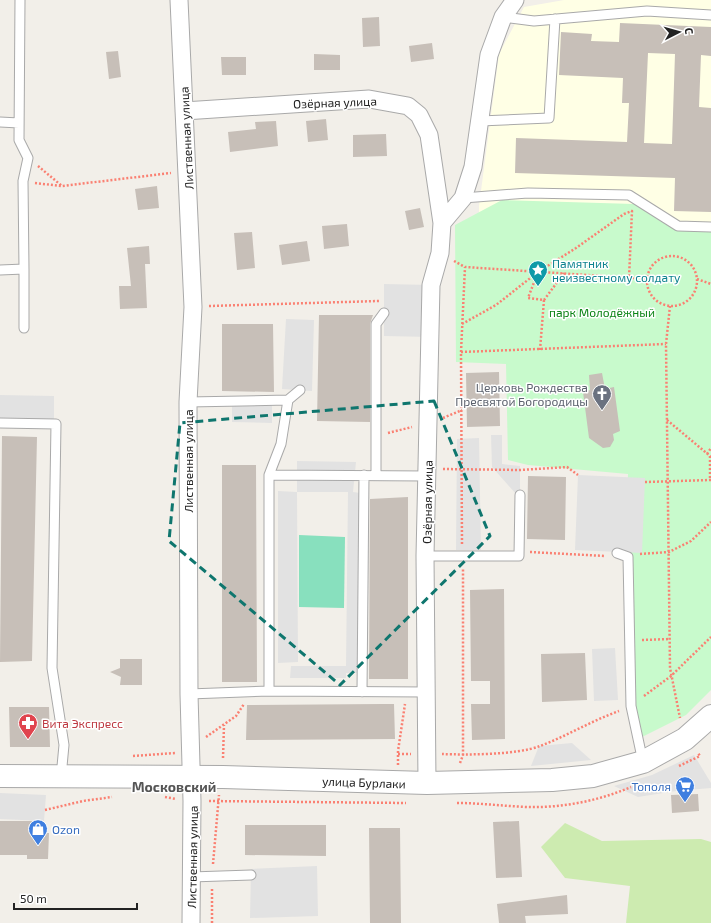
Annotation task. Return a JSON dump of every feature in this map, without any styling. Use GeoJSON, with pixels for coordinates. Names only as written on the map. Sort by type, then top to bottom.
{"type":"FeatureCollection","features":[{"type":"Feature","properties":{"kind":"street","name":"Лиственная улица"},"geometry":{"type":"LineString","coordinates":[[179,0],[193,307],[188,402],[188,694],[192,801],[191,923]]}},
{"type":"Feature","properties":{"kind":"street"},"geometry":{"type":"LineString","coordinates":[[442,223],[463,198],[473,167],[489,55],[503,17],[515,0]]}},
{"type":"Feature","properties":{"kind":"street","name":"Озёрная улица"},"geometry":{"type":"LineString","coordinates":[[184,111],[369,99],[408,106],[419,115],[429,135],[442,223],[440,254],[431,285],[425,556],[428,783]]}},
{"type":"Feature","properties":{"kind":"street","name":"улица Бурлаки"},"geometry":{"type":"LineString","coordinates":[[0,776],[191,777],[398,793],[428,783],[552,780],[593,776],[643,762],[685,739],[711,716]]}},
{"type":"Feature","properties":{"kind":"lane"},"geometry":{"type":"LineString","coordinates":[[20,0],[19,140],[28,158],[24,181],[24,328]]}},
{"type":"Feature","properties":{"kind":"lane"},"geometry":{"type":"LineString","coordinates":[[503,17],[534,20],[619,12],[647,11],[711,15]]}},
{"type":"Feature","properties":{"kind":"lane"},"geometry":{"type":"LineString","coordinates":[[480,121],[549,118],[555,19]]}},
{"type":"Feature","properties":{"kind":"lane"},"geometry":{"type":"LineString","coordinates":[[0,122],[19,123]]}},
{"type":"Feature","properties":{"kind":"lane"},"geometry":{"type":"LineString","coordinates":[[463,198],[528,193],[629,195],[678,226],[711,227]]}},
{"type":"Feature","properties":{"kind":"lane"},"geometry":{"type":"LineString","coordinates":[[0,270],[24,269]]}},
{"type":"Feature","properties":{"kind":"lane"},"geometry":{"type":"LineString","coordinates":[[376,475],[376,324],[384,313]]}},
{"type":"Feature","properties":{"kind":"lane"},"geometry":{"type":"LineString","coordinates":[[188,402],[288,400],[300,390]]}},
{"type":"Feature","properties":{"kind":"lane"},"geometry":{"type":"LineString","coordinates":[[269,691],[269,475],[281,444],[288,400]]}},
{"type":"Feature","properties":{"kind":"lane"},"geometry":{"type":"LineString","coordinates":[[0,424],[56,424],[52,668],[64,744],[61,777]]}},
{"type":"Feature","properties":{"kind":"lane"},"geometry":{"type":"LineString","coordinates":[[269,475],[427,476]]}},
{"type":"Feature","properties":{"kind":"lane"},"geometry":{"type":"LineString","coordinates":[[362,692],[364,475]]}},
{"type":"Feature","properties":{"kind":"lane"},"geometry":{"type":"LineString","coordinates":[[425,556],[465,554],[519,556],[520,495]]}},
{"type":"Feature","properties":{"kind":"lane"},"geometry":{"type":"LineString","coordinates":[[617,553],[628,557],[631,706],[643,762]]}},
{"type":"Feature","properties":{"kind":"lane"},"geometry":{"type":"LineString","coordinates":[[188,694],[269,691],[426,692]]}},
{"type":"Feature","properties":{"kind":"lane"},"geometry":{"type":"LineString","coordinates":[[191,876],[251,875]]}},
{"type":"Feature","properties":{"kind":"path"},"geometry":{"type":"LineString","coordinates":[[28,158],[62,186]]}},
{"type":"Feature","properties":{"kind":"path"},"geometry":{"type":"LineString","coordinates":[[24,181],[62,186],[187,170]]}},
{"type":"Feature","properties":{"kind":"path"},"geometry":{"type":"LineString","coordinates":[[462,324],[496,305],[538,272],[576,248],[624,214],[632,211],[629,278]]}},
{"type":"Feature","properties":{"kind":"path"},"geometry":{"type":"LineString","coordinates":[[440,254],[465,267],[648,279]]}},
{"type":"Feature","properties":{"kind":"path"},"geometry":{"type":"LineString","coordinates":[[672,256],[684,259],[690,264],[697,278],[694,292],[690,298],[677,305],[670,306],[662,304],[651,294],[648,279],[649,271],[654,264],[660,259],[672,256]]}},
{"type":"Feature","properties":{"kind":"path"},"geometry":{"type":"LineString","coordinates":[[465,267],[461,352],[461,469],[465,554],[463,755],[506,752],[539,746],[593,720],[631,706],[671,676],[711,638]]}},
{"type":"Feature","properties":{"kind":"path"},"geometry":{"type":"LineString","coordinates":[[538,272],[528,298],[544,300]]}},
{"type":"Feature","properties":{"kind":"path"},"geometry":{"type":"LineString","coordinates":[[540,350],[544,300],[564,273]]}},
{"type":"Feature","properties":{"kind":"path"},"geometry":{"type":"LineString","coordinates":[[697,278],[711,284]]}},
{"type":"Feature","properties":{"kind":"path"},"geometry":{"type":"LineString","coordinates":[[193,307],[334,301],[384,301]]}},
{"type":"Feature","properties":{"kind":"path"},"geometry":{"type":"LineString","coordinates":[[670,306],[666,344],[671,676],[685,739],[700,756],[673,768]]}},
{"type":"Feature","properties":{"kind":"path"},"geometry":{"type":"LineString","coordinates":[[461,352],[666,344]]}},
{"type":"Feature","properties":{"kind":"path"},"geometry":{"type":"LineString","coordinates":[[644,482],[668,480],[711,480],[710,456],[667,420]]}},
{"type":"Feature","properties":{"kind":"path"},"geometry":{"type":"LineString","coordinates":[[376,438],[395,431],[429,424]]}},
{"type":"Feature","properties":{"kind":"path"},"geometry":{"type":"LineString","coordinates":[[707,454],[711,448]]}},
{"type":"Feature","properties":{"kind":"path"},"geometry":{"type":"LineString","coordinates":[[461,469],[520,470],[567,467],[578,475]]}},
{"type":"Feature","properties":{"kind":"path"},"geometry":{"type":"LineString","coordinates":[[519,552],[628,557],[642,553],[669,552],[690,541],[711,522]]}},
{"type":"Feature","properties":{"kind":"path"},"geometry":{"type":"LineString","coordinates":[[630,640],[670,639]]}},
{"type":"Feature","properties":{"kind":"path"},"geometry":{"type":"LineString","coordinates":[[128,756],[170,754],[190,748],[236,716],[253,692]]}},
{"type":"Feature","properties":{"kind":"path"},"geometry":{"type":"LineString","coordinates":[[398,793],[398,751],[407,692]]}},
{"type":"Feature","properties":{"kind":"path"},"geometry":{"type":"LineString","coordinates":[[611,795],[632,786]]}},
{"type":"Feature","properties":{"kind":"path"},"geometry":{"type":"LineString","coordinates":[[45,810],[83,801],[115,797]]}},
{"type":"Feature","properties":{"kind":"path"},"geometry":{"type":"LineString","coordinates":[[162,797],[192,801]]}},
{"type":"Feature","properties":{"kind":"highlighted area"},"geometry":{"type":"Polygon","coordinates":[[[434,401],[490,536],[340,685],[169,541],[180,423],[434,401]]]}},
{"type":"Feature","properties":{"kind":"shaded area"},"geometry":{"type":"Polygon","coordinates":[[[564,0],[711,0],[711,235],[479,219],[479,206],[499,54],[524,7],[564,0]]]}},
{"type":"Feature","properties":{"kind":"shaded area"},"geometry":{"type":"Polygon","coordinates":[[[384,284],[431,285],[431,337],[384,336],[384,284]]]}},
{"type":"Feature","properties":{"kind":"shaded area"},"geometry":{"type":"Polygon","coordinates":[[[286,319],[314,320],[312,391],[282,389],[286,319]]]}},
{"type":"Feature","properties":{"kind":"shaded area"},"geometry":{"type":"Polygon","coordinates":[[[0,395],[54,396],[54,424],[0,424],[0,395]]]}},
{"type":"Feature","properties":{"kind":"shaded area"},"geometry":{"type":"Polygon","coordinates":[[[232,401],[272,401],[272,423],[232,422],[232,401]]]}},
{"type":"Feature","properties":{"kind":"shaded area"},"geometry":{"type":"Polygon","coordinates":[[[491,435],[502,435],[502,464],[520,466],[520,495],[516,494],[492,467],[491,435]]]}},
{"type":"Feature","properties":{"kind":"shaded area"},"geometry":{"type":"Polygon","coordinates":[[[479,438],[481,550],[456,550],[457,439],[479,438]]]}},
{"type":"Feature","properties":{"kind":"shaded area"},"geometry":{"type":"Polygon","coordinates":[[[297,461],[356,462],[353,492],[360,493],[357,673],[346,673],[346,678],[290,678],[291,666],[346,666],[348,492],[297,492],[297,461]]]}},
{"type":"Feature","properties":{"kind":"shaded area"},"geometry":{"type":"Polygon","coordinates":[[[578,475],[645,478],[642,553],[575,550],[578,475]]]}},
{"type":"Feature","properties":{"kind":"shaded area"},"geometry":{"type":"Polygon","coordinates":[[[278,491],[297,492],[298,662],[278,663],[278,491]]]}},
{"type":"Feature","properties":{"kind":"shaded area"},"geometry":{"type":"Polygon","coordinates":[[[615,648],[618,700],[594,701],[592,649],[615,648]]]}},
{"type":"Feature","properties":{"kind":"shaded area"},"geometry":{"type":"Polygon","coordinates":[[[572,743],[591,760],[531,766],[539,746],[572,743]]]}},
{"type":"Feature","properties":{"kind":"shaded area"},"geometry":{"type":"Polygon","coordinates":[[[694,755],[711,783],[711,788],[676,791],[638,797],[614,786],[652,775],[694,755]]]}},
{"type":"Feature","properties":{"kind":"shaded area"},"geometry":{"type":"Polygon","coordinates":[[[0,793],[46,795],[44,821],[0,819],[0,793]]]}},
{"type":"Feature","properties":{"kind":"shaded area"},"geometry":{"type":"Polygon","coordinates":[[[317,866],[318,916],[250,918],[251,869],[317,866]]]}},
{"type":"Feature","properties":{"kind":"green space","name":"парк Молодёжный"},"geometry":{"type":"Polygon","coordinates":[[[502,200],[634,204],[670,227],[711,229],[711,690],[686,715],[640,738],[629,716],[626,558],[628,474],[528,465],[508,460],[506,364],[456,362],[455,225],[502,200]]]}},
{"type":"Feature","properties":{"kind":"green space"},"geometry":{"type":"Polygon","coordinates":[[[299,535],[345,537],[344,608],[299,607],[299,535]]]}},
{"type":"Feature","properties":{"kind":"green space"},"geometry":{"type":"Polygon","coordinates":[[[565,823],[602,841],[701,839],[711,842],[711,923],[626,923],[630,886],[565,878],[541,847],[565,823]]]}},
{"type":"Feature","properties":{"kind":"building"},"geometry":{"type":"Polygon","coordinates":[[[379,17],[380,46],[363,47],[362,18],[379,17]]]}},
{"type":"Feature","properties":{"kind":"building"},"geometry":{"type":"Polygon","coordinates":[[[620,23],[711,27],[711,56],[701,55],[699,107],[711,108],[711,212],[674,211],[675,178],[515,173],[516,138],[627,142],[629,103],[622,103],[623,78],[559,75],[561,32],[592,34],[591,41],[619,42],[620,23]],[[648,53],[644,143],[672,144],[675,54],[648,53]]]}},
{"type":"Feature","properties":{"kind":"building"},"geometry":{"type":"Polygon","coordinates":[[[432,43],[434,59],[411,62],[409,46],[432,43]]]}},
{"type":"Feature","properties":{"kind":"building"},"geometry":{"type":"Polygon","coordinates":[[[118,51],[121,77],[109,79],[106,52],[118,51]]]}},
{"type":"Feature","properties":{"kind":"building"},"geometry":{"type":"Polygon","coordinates":[[[314,54],[340,55],[340,70],[314,70],[314,54]]]}},
{"type":"Feature","properties":{"kind":"building"},"geometry":{"type":"Polygon","coordinates":[[[221,57],[246,57],[246,75],[222,75],[221,57]]]}},
{"type":"Feature","properties":{"kind":"building"},"geometry":{"type":"Polygon","coordinates":[[[326,119],[328,140],[308,142],[306,121],[326,119]]]}},
{"type":"Feature","properties":{"kind":"building"},"geometry":{"type":"Polygon","coordinates":[[[276,121],[278,146],[230,152],[228,132],[256,129],[255,122],[276,121]]]}},
{"type":"Feature","properties":{"kind":"building"},"geometry":{"type":"Polygon","coordinates":[[[386,134],[387,156],[353,157],[353,135],[386,134]]]}},
{"type":"Feature","properties":{"kind":"building"},"geometry":{"type":"Polygon","coordinates":[[[157,186],[159,208],[138,210],[135,189],[157,186]]]}},
{"type":"Feature","properties":{"kind":"building"},"geometry":{"type":"Polygon","coordinates":[[[420,208],[424,227],[409,230],[405,211],[420,208]]]}},
{"type":"Feature","properties":{"kind":"building"},"geometry":{"type":"Polygon","coordinates":[[[347,224],[349,246],[324,249],[322,226],[347,224]]]}},
{"type":"Feature","properties":{"kind":"building"},"geometry":{"type":"Polygon","coordinates":[[[252,232],[255,268],[237,270],[234,233],[252,232]]]}},
{"type":"Feature","properties":{"kind":"building"},"geometry":{"type":"Polygon","coordinates":[[[307,241],[310,261],[282,265],[279,245],[307,241]]]}},
{"type":"Feature","properties":{"kind":"building"},"geometry":{"type":"Polygon","coordinates":[[[149,246],[150,264],[145,264],[147,308],[120,309],[119,286],[131,286],[127,248],[149,246]]]}},
{"type":"Feature","properties":{"kind":"building"},"geometry":{"type":"Polygon","coordinates":[[[319,315],[373,315],[370,324],[370,422],[317,421],[319,315]]]}},
{"type":"Feature","properties":{"kind":"building"},"geometry":{"type":"Polygon","coordinates":[[[222,324],[273,324],[274,392],[222,391],[222,324]]]}},
{"type":"Feature","properties":{"kind":"building"},"geometry":{"type":"Polygon","coordinates":[[[499,372],[500,426],[467,427],[466,373],[499,372]]]}},
{"type":"Feature","properties":{"kind":"building","name":"Церковь Рождества Пресвятой Богородицы"},"geometry":{"type":"Polygon","coordinates":[[[602,373],[605,389],[614,387],[620,431],[613,434],[614,440],[610,447],[603,448],[589,438],[583,392],[590,390],[589,375],[602,373]]]}},
{"type":"Feature","properties":{"kind":"building"},"geometry":{"type":"Polygon","coordinates":[[[2,436],[37,437],[32,661],[0,662],[2,436]]]}},
{"type":"Feature","properties":{"kind":"building"},"geometry":{"type":"Polygon","coordinates":[[[222,465],[256,465],[257,682],[222,682],[222,465]]]}},
{"type":"Feature","properties":{"kind":"building"},"geometry":{"type":"Polygon","coordinates":[[[528,476],[566,477],[565,540],[527,539],[528,476]]]}},
{"type":"Feature","properties":{"kind":"building"},"geometry":{"type":"Polygon","coordinates":[[[408,497],[408,679],[369,679],[370,499],[408,497]]]}},
{"type":"Feature","properties":{"kind":"building"},"geometry":{"type":"Polygon","coordinates":[[[504,589],[505,739],[472,740],[471,704],[490,704],[490,681],[471,681],[470,590],[504,589]]]}},
{"type":"Feature","properties":{"kind":"building"},"geometry":{"type":"Polygon","coordinates":[[[585,653],[587,700],[542,702],[541,654],[585,653]]]}},
{"type":"Feature","properties":{"kind":"building"},"geometry":{"type":"Polygon","coordinates":[[[120,659],[142,659],[142,685],[120,685],[121,677],[110,672],[120,668],[120,659]]]}},
{"type":"Feature","properties":{"kind":"building"},"geometry":{"type":"Polygon","coordinates":[[[394,704],[395,739],[246,740],[247,705],[394,704]]]}},
{"type":"Feature","properties":{"kind":"building"},"geometry":{"type":"Polygon","coordinates":[[[9,707],[49,707],[50,747],[10,747],[9,707]]]}},
{"type":"Feature","properties":{"kind":"building","name":"Тополя"},"geometry":{"type":"Polygon","coordinates":[[[698,794],[699,811],[672,813],[671,795],[698,794]]]}},
{"type":"Feature","properties":{"kind":"building"},"geometry":{"type":"Polygon","coordinates":[[[0,821],[44,821],[44,833],[49,833],[48,859],[27,859],[27,855],[0,855],[0,821]]]}},
{"type":"Feature","properties":{"kind":"building"},"geometry":{"type":"Polygon","coordinates":[[[519,821],[522,877],[496,878],[493,822],[519,821]]]}},
{"type":"Feature","properties":{"kind":"building"},"geometry":{"type":"Polygon","coordinates":[[[245,825],[326,825],[326,856],[245,855],[245,825]]]}},
{"type":"Feature","properties":{"kind":"building"},"geometry":{"type":"Polygon","coordinates":[[[369,828],[400,828],[401,923],[370,923],[369,828]]]}},
{"type":"Feature","properties":{"kind":"building"},"geometry":{"type":"Polygon","coordinates":[[[567,895],[568,914],[525,916],[526,923],[499,923],[497,904],[567,895]]]}},
{"type":"Feature","properties":{"kind":"place","name":"Памятник неизвестному солдату"},"geometry":{"type":"Point","coordinates":[538,287]}},
{"type":"Feature","properties":{"kind":"place","name":"Церковь Рождества Пресвятой Богородицы"},"geometry":{"type":"Point","coordinates":[602,411]}},
{"type":"Feature","properties":{"kind":"place","name":"Вита Экспресс"},"geometry":{"type":"Point","coordinates":[28,740]}},
{"type":"Feature","properties":{"kind":"place","name":"Тополя"},"geometry":{"type":"Point","coordinates":[685,803]}},
{"type":"Feature","properties":{"kind":"place","name":"Ozon"},"geometry":{"type":"Point","coordinates":[38,846]}},
{"type":"Feature","properties":{"kind":"district","name":"Московский"},"geometry":{"type":"Point","coordinates":[174,786]}}]}
